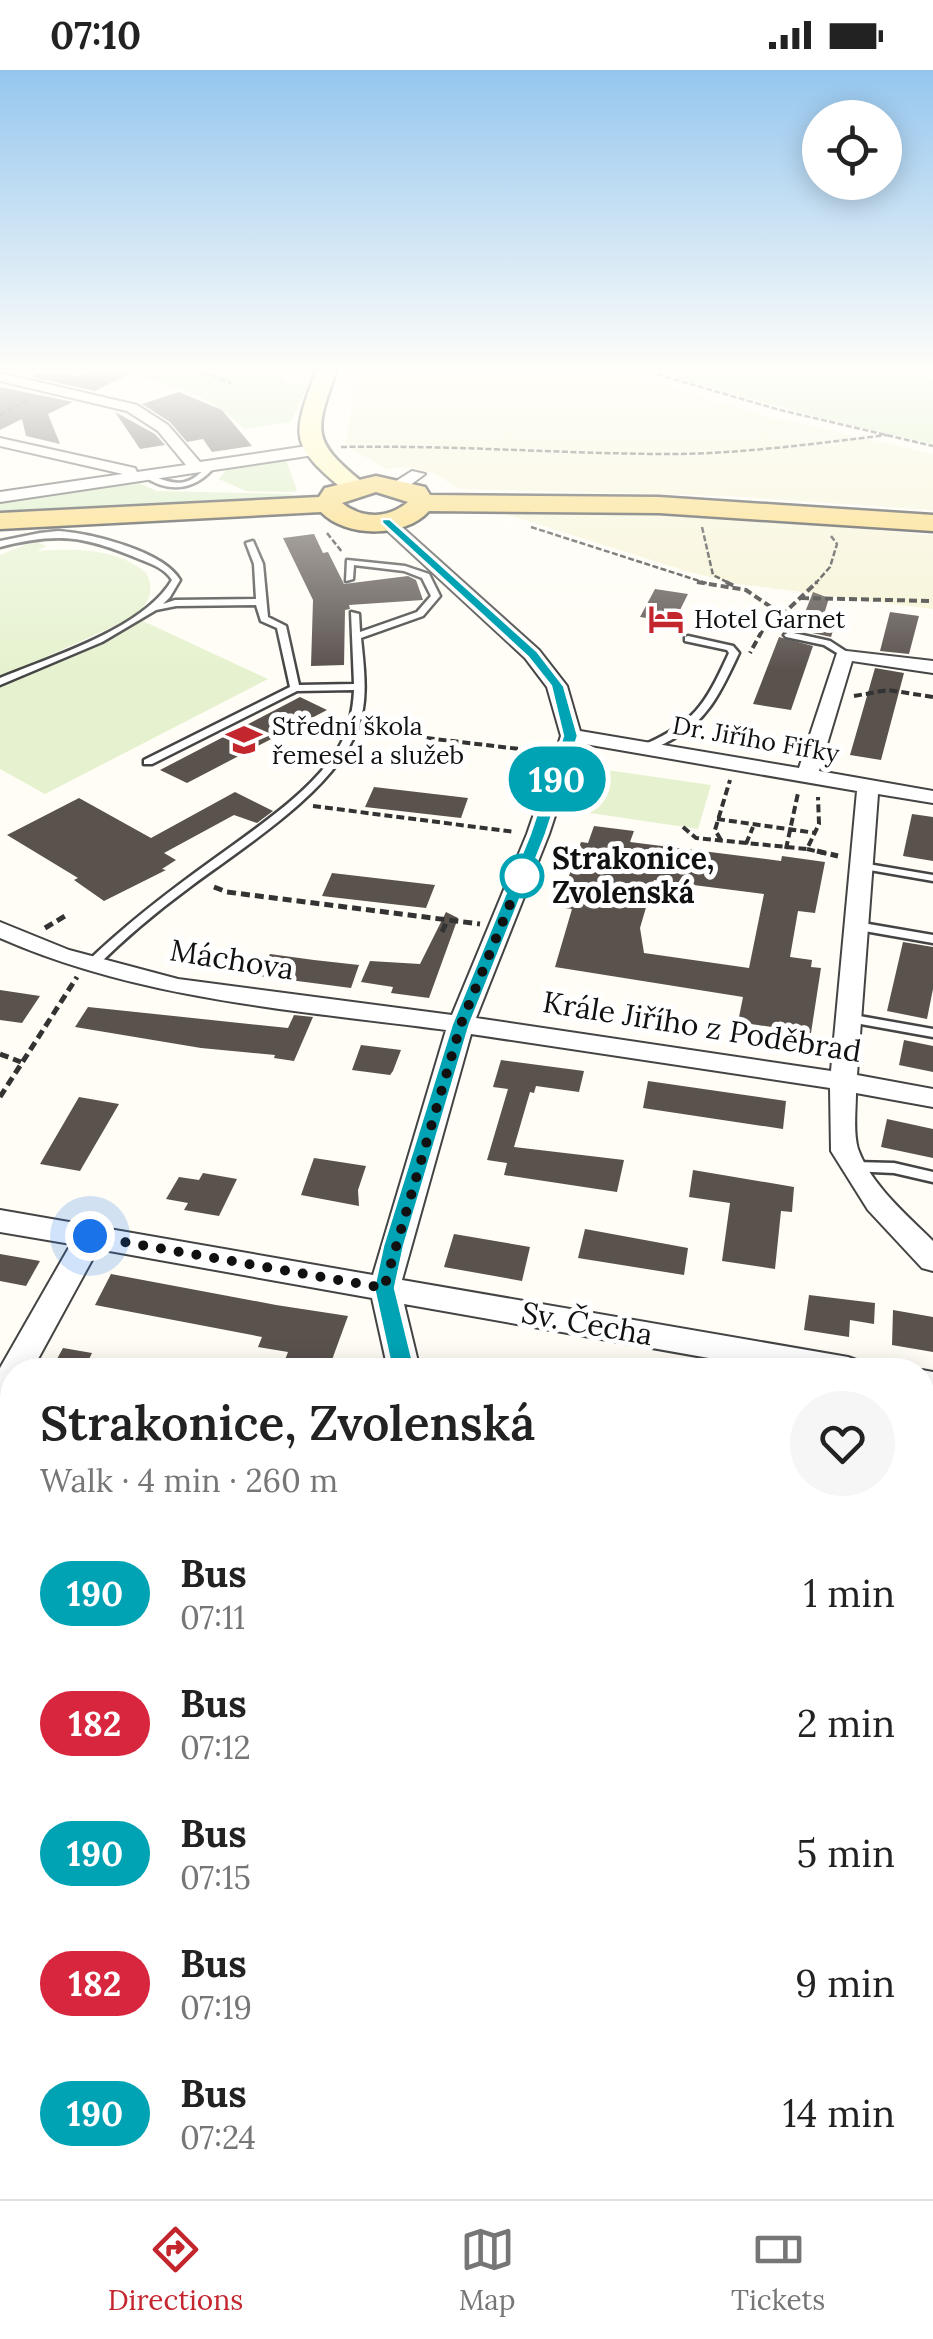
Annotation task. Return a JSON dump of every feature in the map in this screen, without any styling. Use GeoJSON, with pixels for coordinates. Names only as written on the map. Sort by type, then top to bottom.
{"type":"FeatureCollection","features":[{"type":"Feature","properties":{"kind":"main road"},"geometry":{"type":"LineString","coordinates":[[328,504],[334,494],[353,486],[408,480],[422,502]]}},
{"type":"Feature","properties":{"kind":"main road"},"geometry":{"type":"LineString","coordinates":[[0,521],[328,504],[346,518],[386,521],[412,514],[422,502]]}},
{"type":"Feature","properties":{"kind":"main road"},"geometry":{"type":"LineString","coordinates":[[422,502],[659,504],[933,523]]}},
{"type":"Feature","properties":{"kind":"street"},"geometry":{"type":"LineString","coordinates":[[130,471],[146,475]]}},
{"type":"Feature","properties":{"kind":"street"},"geometry":{"type":"LineString","coordinates":[[0,497],[170,471]]}},
{"type":"Feature","properties":{"kind":"street"},"geometry":{"type":"LineString","coordinates":[[337,471],[353,486]]}},
{"type":"Feature","properties":{"kind":"street"},"geometry":{"type":"LineString","coordinates":[[386,521],[532,654],[558,686],[570,736],[538,834],[461,1024],[384,1288],[401,1358]]}},
{"type":"Feature","properties":{"kind":"street"},"geometry":{"type":"LineString","coordinates":[[803,783],[845,654],[933,667]]}},
{"type":"Feature","properties":{"kind":"street","name":"Dr. Jiřího Fifky"},"geometry":{"type":"LineString","coordinates":[[570,736],[645,748],[803,783],[868,786],[933,797]]}},
{"type":"Feature","properties":{"kind":"street"},"geometry":{"type":"LineString","coordinates":[[868,786],[843,1080],[842,1134],[845,1151],[878,1202],[933,1260]]}},
{"type":"Feature","properties":{"kind":"street","name":"Máchova"},"geometry":{"type":"LineString","coordinates":[[0,929],[85,970],[176,987],[461,1024]]}},
{"type":"Feature","properties":{"kind":"street","name":"Krále Jiřího z Poděbrad"},"geometry":{"type":"LineString","coordinates":[[461,1024],[843,1080],[933,1098]]}},
{"type":"Feature","properties":{"kind":"street","name":"Sv. Čecha"},"geometry":{"type":"LineString","coordinates":[[0,1221],[780,1358]]}},
{"type":"Feature","properties":{"kind":"street"},"geometry":{"type":"LineString","coordinates":[[22,1358],[90,1236]]}},
{"type":"Feature","properties":{"kind":"lane"},"geometry":{"type":"LineString","coordinates":[[0,544],[45,533],[78,533],[162,565],[173,572],[174,588],[150,612]]}},
{"type":"Feature","properties":{"kind":"lane"},"geometry":{"type":"LineString","coordinates":[[250,543],[260,562],[259,602],[264,619],[281,626],[294,688]]}},
{"type":"Feature","properties":{"kind":"lane"},"geometry":{"type":"LineString","coordinates":[[349,579],[350,562],[406,569],[426,576],[436,596],[420,614],[355,637]]}},
{"type":"Feature","properties":{"kind":"lane"},"geometry":{"type":"LineString","coordinates":[[0,682],[174,604],[259,602]]}},
{"type":"Feature","properties":{"kind":"lane"},"geometry":{"type":"LineString","coordinates":[[85,970],[124,932],[293,800],[343,751],[353,730],[359,687],[354,614]]}},
{"type":"Feature","properties":{"kind":"lane"},"geometry":{"type":"LineString","coordinates":[[789,635],[827,643],[845,654]]}},
{"type":"Feature","properties":{"kind":"lane"},"geometry":{"type":"LineString","coordinates":[[645,748],[679,736],[694,725],[708,710],[734,653],[730,648],[688,640]]}},
{"type":"Feature","properties":{"kind":"lane"},"geometry":{"type":"LineString","coordinates":[[148,762],[294,688],[359,687]]}},
{"type":"Feature","properties":{"kind":"lane"},"geometry":{"type":"LineString","coordinates":[[862,863],[933,878]]}},
{"type":"Feature","properties":{"kind":"lane"},"geometry":{"type":"LineString","coordinates":[[856,926],[933,940]]}},
{"type":"Feature","properties":{"kind":"lane"},"geometry":{"type":"LineString","coordinates":[[848,1018],[933,1033]]}},
{"type":"Feature","properties":{"kind":"lane"},"geometry":{"type":"LineString","coordinates":[[855,1167],[894,1168],[933,1177]]}},
{"type":"Feature","properties":{"kind":"path"},"geometry":{"type":"LineString","coordinates":[[702,524],[712,575],[740,589]]}},
{"type":"Feature","properties":{"kind":"path"},"geometry":{"type":"LineString","coordinates":[[527,525],[701,583],[753,592],[774,608],[746,658],[730,662]]}},
{"type":"Feature","properties":{"kind":"path"},"geometry":{"type":"LineString","coordinates":[[781,616],[834,563],[838,544],[831,536]]}},
{"type":"Feature","properties":{"kind":"path"},"geometry":{"type":"LineString","coordinates":[[801,598],[933,601]]}},
{"type":"Feature","properties":{"kind":"path"},"geometry":{"type":"LineString","coordinates":[[841,698],[888,690],[933,697]]}},
{"type":"Feature","properties":{"kind":"path"},"geometry":{"type":"LineString","coordinates":[[353,730],[467,739],[549,753],[547,760],[562,761]]}},
{"type":"Feature","properties":{"kind":"path"},"geometry":{"type":"LineString","coordinates":[[721,840],[715,830],[717,820],[729,780],[734,780]]}},
{"type":"Feature","properties":{"kind":"path"},"geometry":{"type":"LineString","coordinates":[[783,788],[803,783]]}},
{"type":"Feature","properties":{"kind":"path"},"geometry":{"type":"LineString","coordinates":[[786,849],[803,783]]}},
{"type":"Feature","properties":{"kind":"path"},"geometry":{"type":"LineString","coordinates":[[803,783],[822,801],[816,834],[807,849]]}},
{"type":"Feature","properties":{"kind":"path"},"geometry":{"type":"LineString","coordinates":[[293,800],[316,807],[538,834]]}},
{"type":"Feature","properties":{"kind":"path"},"geometry":{"type":"LineString","coordinates":[[384,816],[388,810]]}},
{"type":"Feature","properties":{"kind":"path"},"geometry":{"type":"LineString","coordinates":[[433,822],[436,815]]}},
{"type":"Feature","properties":{"kind":"path"},"geometry":{"type":"LineString","coordinates":[[717,820],[816,834]]}},
{"type":"Feature","properties":{"kind":"path"},"geometry":{"type":"LineString","coordinates":[[683,827],[688,835],[807,849],[862,863]]}},
{"type":"Feature","properties":{"kind":"path"},"geometry":{"type":"LineString","coordinates":[[746,844],[753,827]]}},
{"type":"Feature","properties":{"kind":"path"},"geometry":{"type":"LineString","coordinates":[[194,879],[227,892],[502,927]]}},
{"type":"Feature","properties":{"kind":"path"},"geometry":{"type":"LineString","coordinates":[[346,908],[350,899]]}},
{"type":"Feature","properties":{"kind":"path"},"geometry":{"type":"LineString","coordinates":[[400,914],[404,906]]}},
{"type":"Feature","properties":{"kind":"path"},"geometry":{"type":"LineString","coordinates":[[442,932],[447,920]]}},
{"type":"Feature","properties":{"kind":"path"},"geometry":{"type":"LineString","coordinates":[[0,1097],[85,970]]}},
{"type":"Feature","properties":{"kind":"path"},"geometry":{"type":"LineString","coordinates":[[0,1054],[22,1062]]}},
{"type":"Feature","properties":{"kind":"shaded area"},"geometry":{"type":"Polygon","coordinates":[[[426,471],[933,471],[933,510],[726,496],[459,489],[426,471]]]}},
{"type":"Feature","properties":{"kind":"shaded area"},"geometry":{"type":"Polygon","coordinates":[[[493,510],[708,516],[933,535],[933,609],[739,584],[493,510]]]}},
{"type":"Feature","properties":{"kind":"green space"},"geometry":{"type":"Polygon","coordinates":[[[225,471],[290,471],[297,491],[246,491],[219,479],[225,471]]]}},
{"type":"Feature","properties":{"kind":"green space"},"geometry":{"type":"Polygon","coordinates":[[[134,481],[157,491],[290,494],[299,499],[0,515],[0,499],[134,481]]]}},
{"type":"Feature","properties":{"kind":"green space"},"geometry":{"type":"Polygon","coordinates":[[[35,541],[46,546],[37,551],[109,554],[135,565],[146,573],[150,595],[143,607],[125,621],[0,678],[0,555],[35,541]]]}},
{"type":"Feature","properties":{"kind":"green space"},"geometry":{"type":"Polygon","coordinates":[[[143,621],[268,679],[45,794],[0,769],[0,686],[143,621]]]}},
{"type":"Feature","properties":{"kind":"green space"},"geometry":{"type":"Polygon","coordinates":[[[607,770],[711,785],[698,829],[590,813],[607,770]]]}},
{"type":"Feature","properties":{"kind":"building"},"geometry":{"type":"Polygon","coordinates":[[[314,534],[344,584],[408,576],[416,580],[423,600],[349,605],[350,609],[345,610],[344,665],[311,666],[313,600],[283,538],[314,534]]]}},
{"type":"Feature","properties":{"kind":"building"},"geometry":{"type":"Polygon","coordinates":[[[655,589],[688,594],[674,622],[640,617],[655,589]]]}},
{"type":"Feature","properties":{"kind":"building"},"geometry":{"type":"Polygon","coordinates":[[[813,592],[829,598],[825,611],[839,613],[831,637],[798,630],[813,592]]]}},
{"type":"Feature","properties":{"kind":"building"},"geometry":{"type":"Polygon","coordinates":[[[890,612],[919,616],[909,654],[880,651],[890,612]]]}},
{"type":"Feature","properties":{"kind":"building"},"geometry":{"type":"Polygon","coordinates":[[[779,637],[813,646],[791,710],[753,704],[779,637]]]}},
{"type":"Feature","properties":{"kind":"building"},"geometry":{"type":"Polygon","coordinates":[[[875,668],[904,673],[881,760],[850,755],[875,668]]]}},
{"type":"Feature","properties":{"kind":"building","name":"Střední škola řemesel a služeb"},"geometry":{"type":"Polygon","coordinates":[[[300,697],[327,710],[187,783],[160,770],[300,697]]]}},
{"type":"Feature","properties":{"kind":"building"},"geometry":{"type":"Polygon","coordinates":[[[374,787],[468,798],[461,818],[365,807],[374,787]]]}},
{"type":"Feature","properties":{"kind":"building"},"geometry":{"type":"Polygon","coordinates":[[[235,792],[273,811],[257,823],[234,815],[164,853],[176,860],[162,869],[166,870],[104,901],[74,880],[78,878],[7,835],[79,798],[151,838],[235,792]]]}},
{"type":"Feature","properties":{"kind":"building"},"geometry":{"type":"Polygon","coordinates":[[[912,814],[933,817],[933,861],[903,856],[912,814]]]}},
{"type":"Feature","properties":{"kind":"building"},"geometry":{"type":"Polygon","coordinates":[[[594,826],[634,831],[630,842],[781,861],[782,856],[825,862],[815,913],[798,911],[790,957],[812,960],[811,967],[821,968],[811,1033],[738,1022],[743,997],[555,967],[572,909],[558,907],[581,842],[588,843],[594,826]],[[654,880],[640,928],[644,953],[749,968],[764,894],[654,880]]]}},
{"type":"Feature","properties":{"kind":"building"},"geometry":{"type":"Polygon","coordinates":[[[332,873],[435,885],[426,908],[322,896],[332,873]]]}},
{"type":"Feature","properties":{"kind":"building"},"geometry":{"type":"Polygon","coordinates":[[[446,912],[458,918],[429,998],[391,993],[393,987],[361,982],[370,961],[420,964],[446,912]]]}},
{"type":"Feature","properties":{"kind":"building"},"geometry":{"type":"Polygon","coordinates":[[[903,942],[933,947],[933,989],[927,1019],[887,1011],[903,942]]]}},
{"type":"Feature","properties":{"kind":"building"},"geometry":{"type":"Polygon","coordinates":[[[270,954],[359,965],[351,988],[259,976],[270,954]]]}},
{"type":"Feature","properties":{"kind":"building"},"geometry":{"type":"Polygon","coordinates":[[[0,990],[40,996],[22,1023],[0,1020],[0,990]]]}},
{"type":"Feature","properties":{"kind":"building"},"geometry":{"type":"Polygon","coordinates":[[[88,1007],[288,1028],[294,1015],[313,1017],[294,1061],[274,1058],[275,1055],[201,1048],[75,1027],[88,1007]]]}},
{"type":"Feature","properties":{"kind":"building"},"geometry":{"type":"Polygon","coordinates":[[[904,1040],[933,1046],[933,1072],[899,1065],[904,1040]]]}},
{"type":"Feature","properties":{"kind":"building"},"geometry":{"type":"Polygon","coordinates":[[[361,1045],[401,1050],[390,1075],[352,1070],[361,1045]]]}},
{"type":"Feature","properties":{"kind":"building"},"geometry":{"type":"Polygon","coordinates":[[[501,1060],[584,1071],[579,1092],[536,1086],[534,1093],[530,1092],[514,1147],[624,1160],[617,1192],[504,1175],[507,1163],[487,1160],[508,1089],[493,1087],[501,1060]]]}},
{"type":"Feature","properties":{"kind":"building"},"geometry":{"type":"Polygon","coordinates":[[[648,1081],[786,1101],[783,1129],[643,1108],[648,1081]]]}},
{"type":"Feature","properties":{"kind":"building"},"geometry":{"type":"Polygon","coordinates":[[[79,1097],[119,1104],[80,1171],[40,1164],[79,1097]]]}},
{"type":"Feature","properties":{"kind":"building"},"geometry":{"type":"Polygon","coordinates":[[[887,1119],[933,1129],[933,1158],[881,1147],[887,1119]]]}},
{"type":"Feature","properties":{"kind":"building"},"geometry":{"type":"Polygon","coordinates":[[[314,1158],[366,1166],[358,1190],[359,1206],[301,1195],[314,1158]]]}},
{"type":"Feature","properties":{"kind":"building"},"geometry":{"type":"Polygon","coordinates":[[[693,1170],[794,1187],[792,1212],[781,1211],[775,1269],[722,1261],[730,1203],[689,1197],[693,1170]]]}},
{"type":"Feature","properties":{"kind":"building"},"geometry":{"type":"Polygon","coordinates":[[[203,1173],[237,1179],[219,1216],[184,1210],[188,1203],[166,1199],[179,1177],[199,1180],[203,1173]]]}},
{"type":"Feature","properties":{"kind":"building"},"geometry":{"type":"Polygon","coordinates":[[[585,1229],[688,1248],[684,1275],[578,1258],[585,1229]]]}},
{"type":"Feature","properties":{"kind":"building"},"geometry":{"type":"Polygon","coordinates":[[[454,1234],[530,1247],[522,1281],[444,1267],[454,1234]]]}},
{"type":"Feature","properties":{"kind":"building"},"geometry":{"type":"Polygon","coordinates":[[[0,1254],[40,1261],[26,1286],[0,1281],[0,1254]]]}},
{"type":"Feature","properties":{"kind":"building"},"geometry":{"type":"Polygon","coordinates":[[[111,1274],[348,1316],[333,1358],[286,1358],[288,1352],[258,1347],[262,1337],[95,1305],[111,1274]]]}},
{"type":"Feature","properties":{"kind":"building"},"geometry":{"type":"Polygon","coordinates":[[[809,1295],[875,1303],[874,1324],[850,1320],[849,1337],[804,1330],[809,1295]]]}},
{"type":"Feature","properties":{"kind":"building"},"geometry":{"type":"Polygon","coordinates":[[[893,1310],[933,1317],[933,1352],[892,1345],[893,1310]]]}},
{"type":"Feature","properties":{"kind":"building"},"geometry":{"type":"Polygon","coordinates":[[[63,1348],[92,1353],[90,1358],[58,1358],[63,1348]]]}},
{"type":"Feature","properties":{"kind":"bus line","name":"190"},"geometry":{"type":"LineString","coordinates":[[386,521],[532,654],[558,686],[570,736],[538,834],[461,1024],[394,1246],[384,1288],[401,1358]]}},
{"type":"Feature","properties":{"kind":"place","name":"Hotel Garnet"},"geometry":{"type":"Point","coordinates":[666,619]}},
{"type":"Feature","properties":{"kind":"place","name":"Střední škola řemesel a služeb"},"geometry":{"type":"Point","coordinates":[244,740]}},
{"type":"Feature","properties":{"kind":"place","name":"Strakonice, Zvolenská"},"geometry":{"type":"Point","coordinates":[522,876]}},
{"type":"Feature","properties":{"kind":"route"},"geometry":{"type":"LineString","coordinates":[[90,1236],[384,1288],[461,1024],[526,865],[522,876]]}}]}
